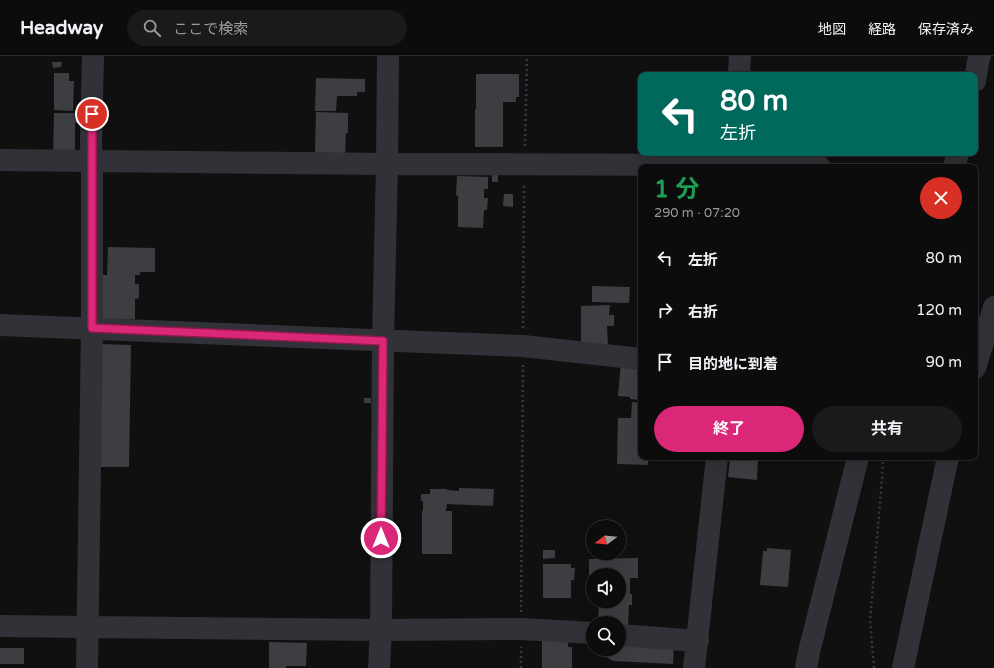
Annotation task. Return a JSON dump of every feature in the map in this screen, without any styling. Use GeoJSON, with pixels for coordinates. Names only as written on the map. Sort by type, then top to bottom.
{"type":"FeatureCollection","features":[{"type":"Feature","properties":{"kind":"street"},"geometry":{"type":"LineString","coordinates":[[87,668],[92,328],[92,56]]}},
{"type":"Feature","properties":{"kind":"street"},"geometry":{"type":"LineString","coordinates":[[379,668],[381,630],[383,341],[388,164],[388,56]]}},
{"type":"Feature","properties":{"kind":"street"},"geometry":{"type":"LineString","coordinates":[[739,72],[740,56]]}},
{"type":"Feature","properties":{"kind":"street"},"geometry":{"type":"LineString","coordinates":[[976,72],[980,56]]}},
{"type":"Feature","properties":{"kind":"street"},"geometry":{"type":"LineString","coordinates":[[0,160],[388,164],[737,162],[770,164]]}},
{"type":"Feature","properties":{"kind":"street"},"geometry":{"type":"LineString","coordinates":[[978,358],[994,307]]}},
{"type":"Feature","properties":{"kind":"street"},"geometry":{"type":"LineString","coordinates":[[0,325],[523,346],[638,359]]}},
{"type":"Feature","properties":{"kind":"street"},"geometry":{"type":"LineString","coordinates":[[694,668],[717,460]]}},
{"type":"Feature","properties":{"kind":"street"},"geometry":{"type":"LineString","coordinates":[[806,668],[857,460]]}},
{"type":"Feature","properties":{"kind":"street"},"geometry":{"type":"LineString","coordinates":[[903,668],[947,460]]}},
{"type":"Feature","properties":{"kind":"street"},"geometry":{"type":"LineString","coordinates":[[0,626],[381,630],[521,629],[586,634]]}},
{"type":"Feature","properties":{"kind":"street"},"geometry":{"type":"LineString","coordinates":[[626,635],[698,640]]}},
{"type":"Feature","properties":{"kind":"path"},"geometry":{"type":"LineString","coordinates":[[874,668],[870,621],[883,460]]}},
{"type":"Feature","properties":{"kind":"building"},"geometry":{"type":"Polygon","coordinates":[[[52,62],[62,62],[61,67],[53,68],[52,62]]]}},
{"type":"Feature","properties":{"kind":"building"},"geometry":{"type":"Polygon","coordinates":[[[54,73],[69,73],[69,81],[74,81],[73,111],[54,110],[54,73]]]}},
{"type":"Feature","properties":{"kind":"building"},"geometry":{"type":"Polygon","coordinates":[[[476,74],[519,74],[519,97],[516,97],[516,102],[503,102],[503,147],[475,147],[476,74]]]}},
{"type":"Feature","properties":{"kind":"building"},"geometry":{"type":"Polygon","coordinates":[[[316,78],[365,79],[365,92],[357,92],[357,96],[337,96],[336,111],[315,111],[316,78]]]}},
{"type":"Feature","properties":{"kind":"building"},"geometry":{"type":"Polygon","coordinates":[[[316,112],[348,113],[348,133],[346,133],[345,154],[315,153],[316,112]]]}},
{"type":"Feature","properties":{"kind":"building"},"geometry":{"type":"Polygon","coordinates":[[[54,113],[84,113],[84,123],[75,123],[75,156],[53,155],[54,113]]]}},
{"type":"Feature","properties":{"kind":"building"},"geometry":{"type":"Polygon","coordinates":[[[663,156],[696,156],[696,158],[663,158],[663,156]]]}},
{"type":"Feature","properties":{"kind":"building"},"geometry":{"type":"Polygon","coordinates":[[[758,156],[806,156],[806,158],[758,156]]]}},
{"type":"Feature","properties":{"kind":"building"},"geometry":{"type":"Polygon","coordinates":[[[492,175],[498,175],[498,182],[492,182],[492,175]]]}},
{"type":"Feature","properties":{"kind":"building"},"geometry":{"type":"Polygon","coordinates":[[[457,176],[488,177],[488,189],[484,189],[484,198],[488,198],[487,210],[484,210],[483,228],[458,227],[458,195],[456,196],[457,176]]]}},
{"type":"Feature","properties":{"kind":"building"},"geometry":{"type":"Polygon","coordinates":[[[504,194],[513,194],[513,207],[503,206],[504,194]]]}},
{"type":"Feature","properties":{"kind":"building"},"geometry":{"type":"Polygon","coordinates":[[[108,247],[155,248],[155,272],[140,272],[140,275],[135,275],[135,284],[139,284],[139,298],[135,299],[135,319],[103,319],[103,275],[107,275],[108,247]]]}},
{"type":"Feature","properties":{"kind":"building"},"geometry":{"type":"Polygon","coordinates":[[[592,286],[630,287],[629,303],[592,302],[592,286]]]}},
{"type":"Feature","properties":{"kind":"building"},"geometry":{"type":"Polygon","coordinates":[[[610,305],[609,315],[614,315],[614,326],[607,326],[608,346],[581,346],[581,306],[610,305]]]}},
{"type":"Feature","properties":{"kind":"building"},"geometry":{"type":"Polygon","coordinates":[[[99,344],[131,345],[129,467],[97,467],[99,344]]]}},
{"type":"Feature","properties":{"kind":"building"},"geometry":{"type":"Polygon","coordinates":[[[621,363],[638,365],[638,400],[630,399],[630,397],[618,396],[621,363]]]}},
{"type":"Feature","properties":{"kind":"building"},"geometry":{"type":"Polygon","coordinates":[[[364,398],[371,398],[371,403],[364,403],[364,398]]]}},
{"type":"Feature","properties":{"kind":"building"},"geometry":{"type":"Polygon","coordinates":[[[632,402],[638,403],[638,460],[648,460],[648,465],[617,464],[618,418],[631,418],[632,402]]]}},
{"type":"Feature","properties":{"kind":"building"},"geometry":{"type":"Polygon","coordinates":[[[730,460],[758,460],[757,480],[728,477],[730,460]]]}},
{"type":"Feature","properties":{"kind":"building"},"geometry":{"type":"Polygon","coordinates":[[[459,488],[494,489],[493,506],[447,504],[446,511],[452,511],[452,554],[422,554],[423,501],[421,501],[421,494],[430,494],[430,489],[459,491],[459,488]]]}},
{"type":"Feature","properties":{"kind":"building"},"geometry":{"type":"Polygon","coordinates":[[[767,548],[791,550],[788,587],[760,585],[763,551],[767,551],[767,548]]]}},
{"type":"Feature","properties":{"kind":"building"},"geometry":{"type":"Polygon","coordinates":[[[543,550],[555,550],[555,558],[543,559],[543,550]]]}},
{"type":"Feature","properties":{"kind":"building"},"geometry":{"type":"Polygon","coordinates":[[[626,558],[638,558],[638,578],[630,578],[632,605],[629,605],[628,626],[626,626],[626,616],[598,616],[599,608],[626,608],[626,568],[589,568],[589,560],[626,560],[626,558]]]}},
{"type":"Feature","properties":{"kind":"building"},"geometry":{"type":"Polygon","coordinates":[[[543,564],[571,564],[571,568],[575,568],[574,580],[571,580],[571,598],[543,598],[543,564]]]}},
{"type":"Feature","properties":{"kind":"building"},"geometry":{"type":"Polygon","coordinates":[[[542,641],[568,641],[568,647],[572,647],[572,668],[542,668],[542,641]]]}},
{"type":"Feature","properties":{"kind":"building"},"geometry":{"type":"Polygon","coordinates":[[[269,642],[307,643],[306,666],[269,668],[269,642]]]}},
{"type":"Feature","properties":{"kind":"building"},"geometry":{"type":"Polygon","coordinates":[[[626,643],[674,646],[673,664],[613,661],[606,657],[626,656],[626,643]]]}},
{"type":"Feature","properties":{"kind":"building"},"geometry":{"type":"Polygon","coordinates":[[[0,648],[24,648],[24,664],[0,664],[0,648]]]}},
{"type":"Feature","properties":{"kind":"route"},"geometry":{"type":"LineString","coordinates":[[92,114],[92,328],[383,341],[381,538]]}}]}
